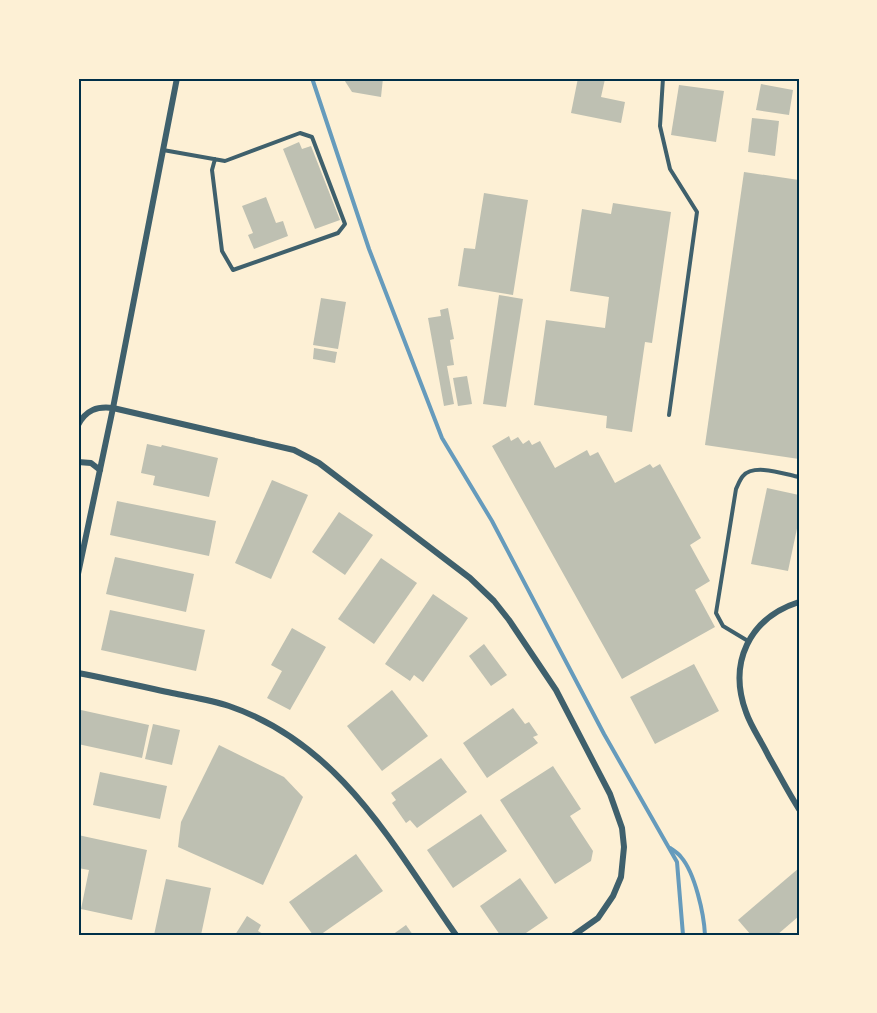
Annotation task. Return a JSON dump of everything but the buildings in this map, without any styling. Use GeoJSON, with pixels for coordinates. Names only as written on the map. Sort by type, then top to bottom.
{"type":"FeatureCollection","features":[{"type":"Feature","properties":{"kind":"street"},"geometry":{"type":"LineString","coordinates":[[78,574],[113,408],[177,78]]}},
{"type":"Feature","properties":{"kind":"street"},"geometry":{"type":"LineString","coordinates":[[78,425],[93,409],[113,408],[280,446],[306,456],[459,568],[494,601],[556,690],[610,794],[622,828],[622,867],[614,896],[598,918],[574,935]]}},
{"type":"Feature","properties":{"kind":"street"},"geometry":{"type":"LineString","coordinates":[[78,462],[91,464],[100,470]]}},
{"type":"Feature","properties":{"kind":"street"},"geometry":{"type":"LineString","coordinates":[[799,602],[773,614],[758,628],[748,642],[738,678],[746,713],[799,809]]}},
{"type":"Feature","properties":{"kind":"street"},"geometry":{"type":"LineString","coordinates":[[78,673],[227,705],[264,721],[308,748],[358,798],[456,935]]}},
{"type":"Feature","properties":{"kind":"lane"},"geometry":{"type":"LineString","coordinates":[[663,78],[660,126],[670,169],[697,212],[669,415]]}},
{"type":"Feature","properties":{"kind":"lane"},"geometry":{"type":"LineString","coordinates":[[163,150],[215,159],[225,161],[300,133],[312,137],[345,224],[338,233],[233,270],[222,251],[212,170],[215,159]]}},
{"type":"Feature","properties":{"kind":"lane"},"geometry":{"type":"LineString","coordinates":[[748,642],[727,630],[716,613],[736,489],[744,475],[750,471],[761,470],[799,477]]}},
{"type":"Feature","properties":{"kind":"waterway"},"geometry":{"type":"LineString","coordinates":[[312,78],[369,249],[442,438],[492,521],[604,734],[677,862],[683,935]]}},
{"type":"Feature","properties":{"kind":"waterway"},"geometry":{"type":"LineString","coordinates":[[670,848],[681,857],[691,873],[701,905],[705,935]]}}]}
